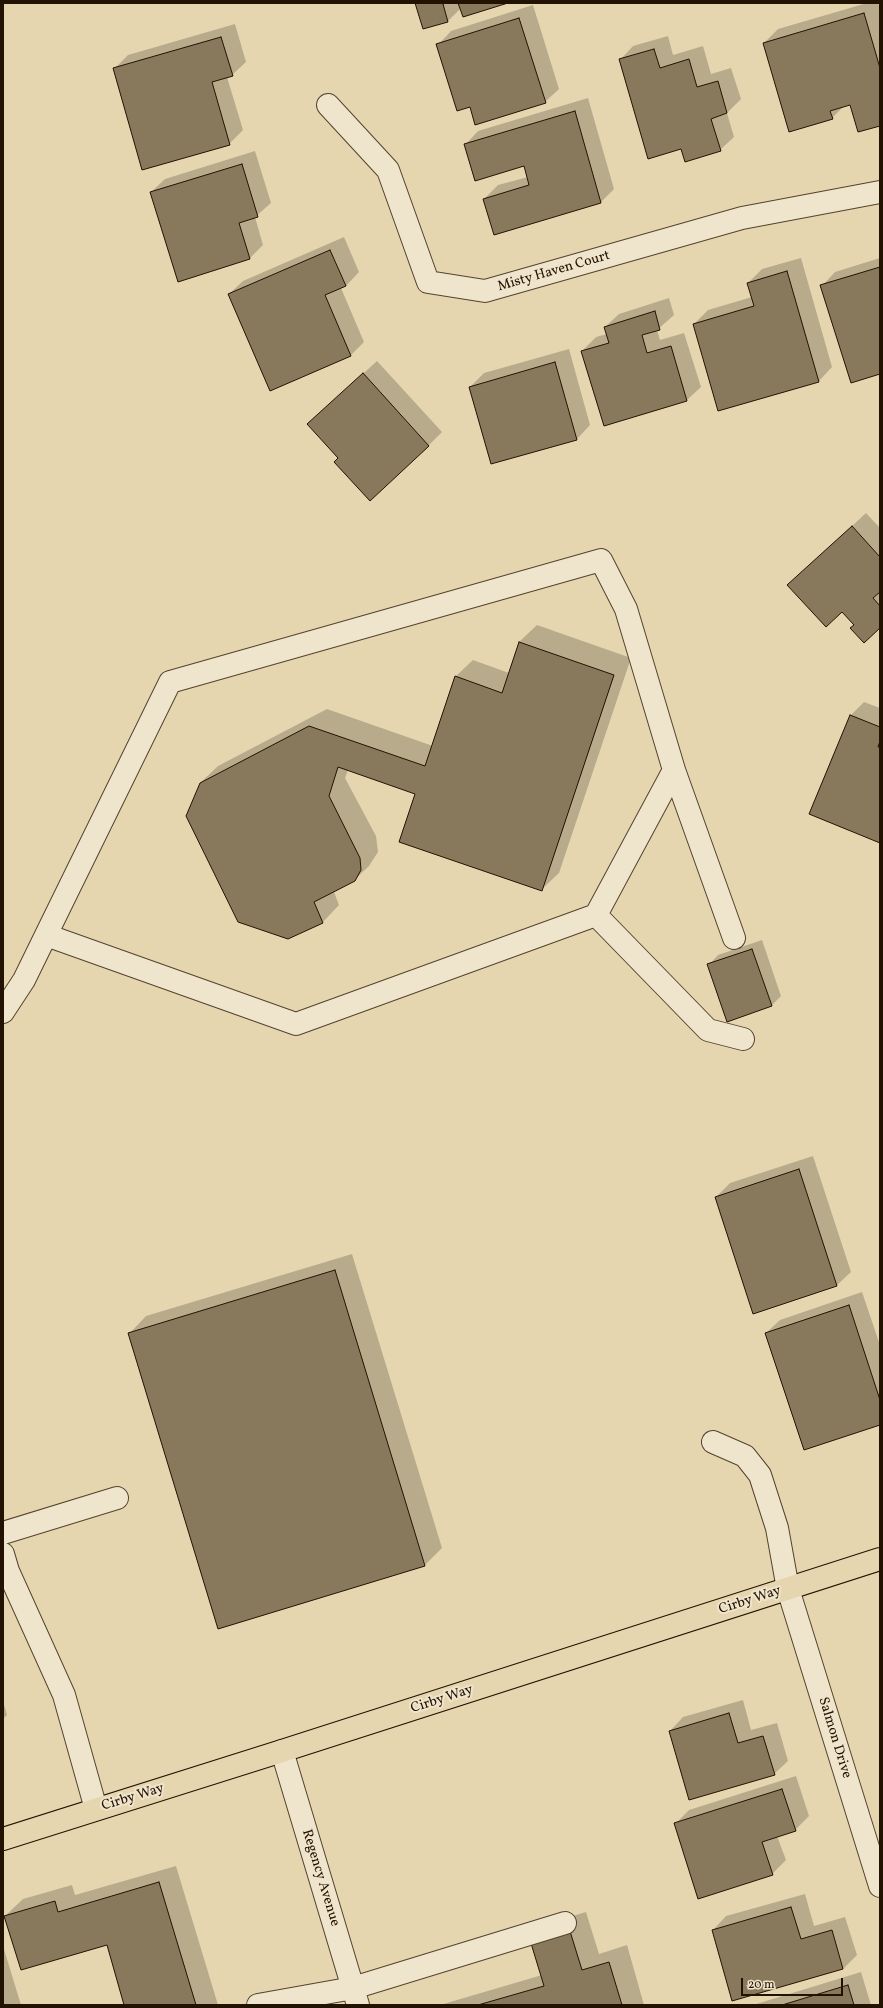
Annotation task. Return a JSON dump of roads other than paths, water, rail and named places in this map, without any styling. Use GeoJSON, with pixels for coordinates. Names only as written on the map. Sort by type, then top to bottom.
{"type":"FeatureCollection","features":[{"type":"Feature","properties":{"kind":"main road","name":"Cirby Way"},"geometry":{"type":"LineString","coordinates":[[3,1839],[282,1752],[880,1560]]}},
{"type":"Feature","properties":{"kind":"street","name":"Misty Haven Court"},"geometry":{"type":"LineString","coordinates":[[328,105],[388,170],[428,282],[485,291],[742,218],[880,192]]}},
{"type":"Feature","properties":{"kind":"street"},"geometry":{"type":"LineString","coordinates":[[3,1012],[24,980],[170,682],[601,560],[626,609],[674,770],[734,938]]}},
{"type":"Feature","properties":{"kind":"street"},"geometry":{"type":"LineString","coordinates":[[46,935],[296,1024],[596,915],[674,770]]}},
{"type":"Feature","properties":{"kind":"street"},"geometry":{"type":"LineString","coordinates":[[596,915],[708,1030],[743,1039]]}},
{"type":"Feature","properties":{"kind":"street","name":"Salmon Drive"},"geometry":{"type":"LineString","coordinates":[[713,1442],[746,1456],[760,1475],[777,1528],[788,1589],[880,1886]]}},
{"type":"Feature","properties":{"kind":"street"},"geometry":{"type":"LineString","coordinates":[[3,1532],[117,1498]]}},
{"type":"Feature","properties":{"kind":"street"},"geometry":{"type":"LineString","coordinates":[[3,1554],[8,1571],[64,1695],[96,1809]]}},
{"type":"Feature","properties":{"kind":"street","name":"Regency Avenue"},"geometry":{"type":"LineString","coordinates":[[282,1752],[355,1997]]}},
{"type":"Feature","properties":{"kind":"street"},"geometry":{"type":"LineString","coordinates":[[258,2005],[355,1997],[565,1923]]}}]}
